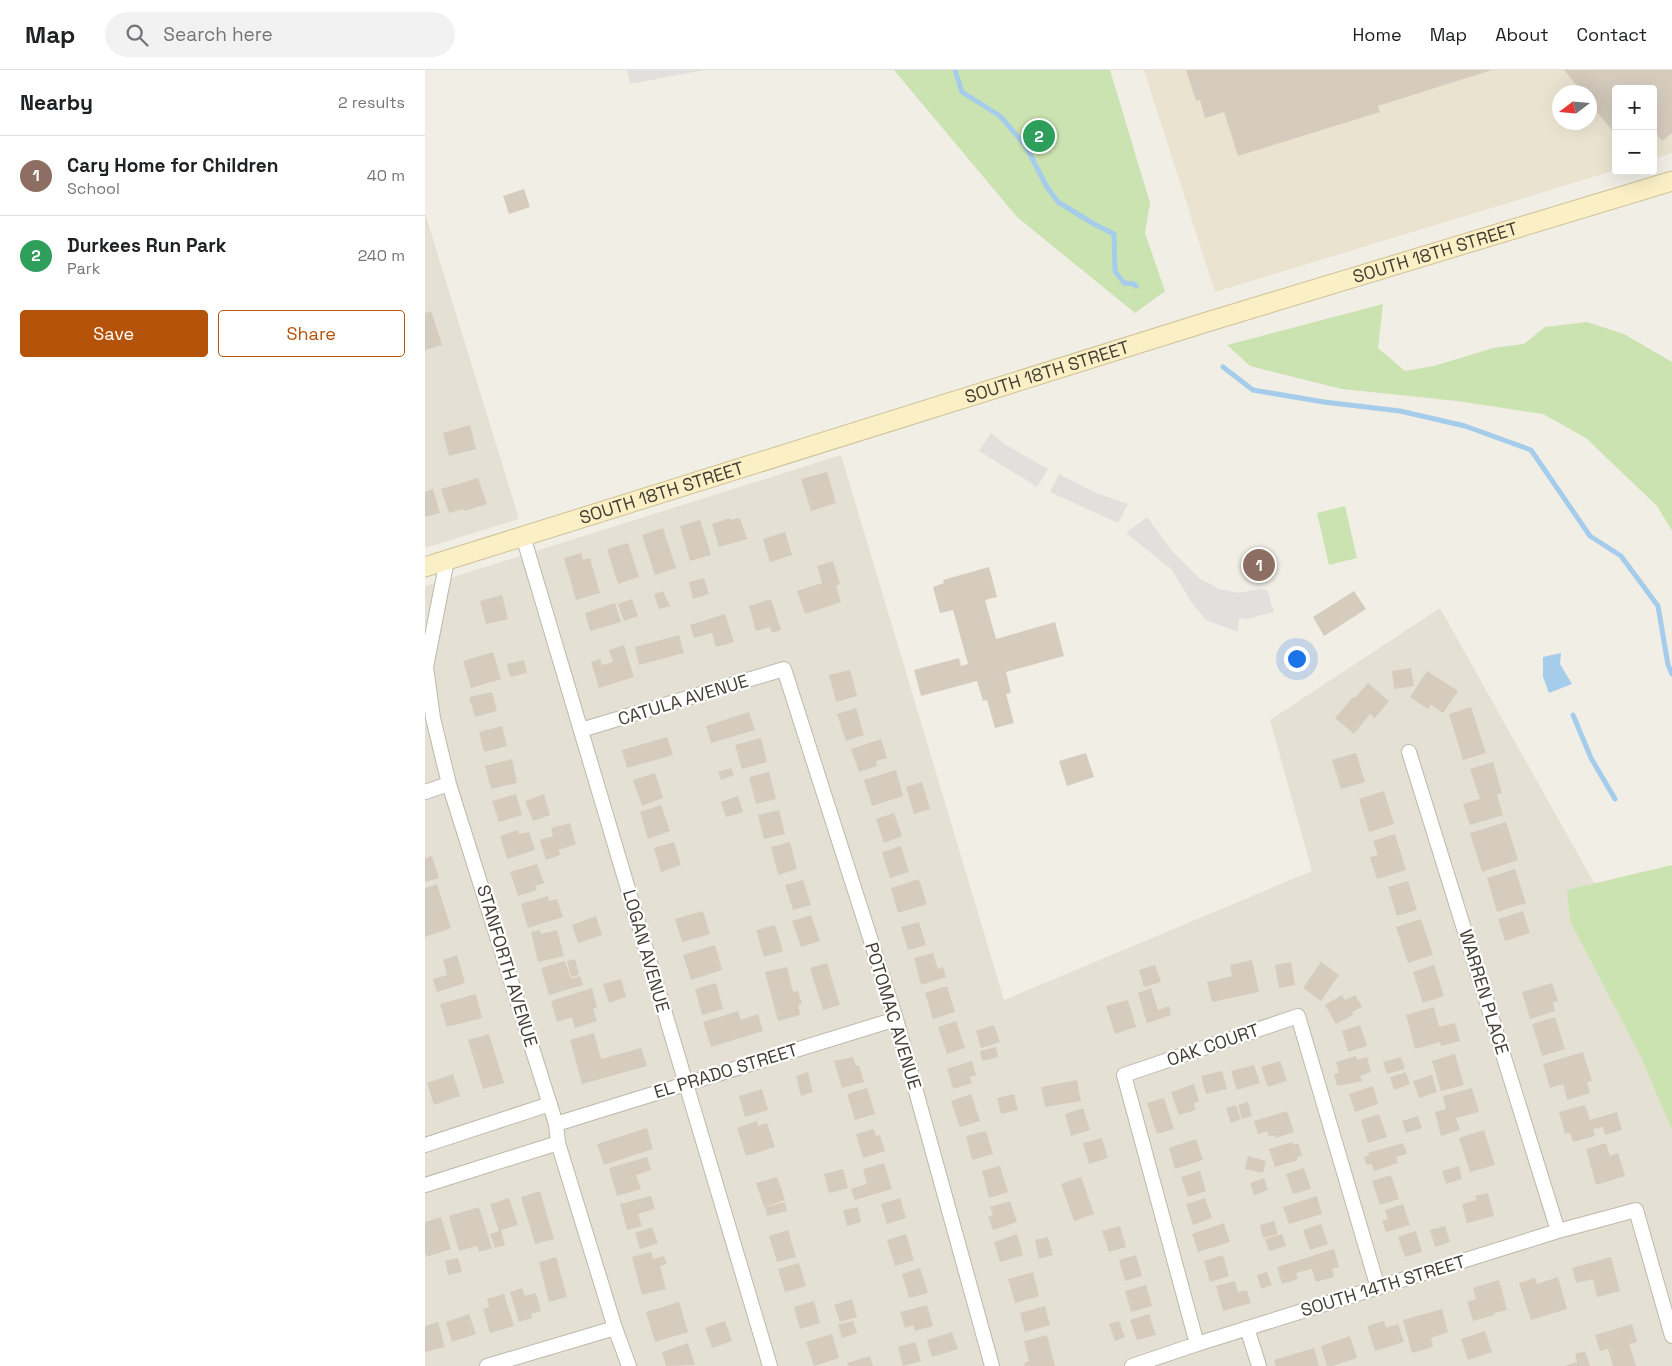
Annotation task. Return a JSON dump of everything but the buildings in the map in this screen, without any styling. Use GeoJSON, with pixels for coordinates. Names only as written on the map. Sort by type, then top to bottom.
{"type":"FeatureCollection","features":[{"type":"Feature","properties":{"kind":"main road","name":"SOUTH 18TH STREET"},"geometry":{"type":"LineString","coordinates":[[425,567],[1216,319],[1672,181]]}},
{"type":"Feature","properties":{"kind":"street","name":"LOGAN AVENUE"},"geometry":{"type":"LineString","coordinates":[[523,536],[770,1366]]}},
{"type":"Feature","properties":{"kind":"street","name":"STANFORTH AVENUE"},"geometry":{"type":"LineString","coordinates":[[447,560],[426,667],[433,718],[449,784],[550,1104],[559,1143],[615,1328],[629,1366]]}},
{"type":"Feature","properties":{"kind":"street","name":"CATULA AVENUE"},"geometry":{"type":"LineString","coordinates":[[581,730],[784,669]]}},
{"type":"Feature","properties":{"kind":"street","name":"POTOMAC AVENUE"},"geometry":{"type":"LineString","coordinates":[[784,669],[896,1019],[993,1366]]}},
{"type":"Feature","properties":{"kind":"street","name":"WARREN PLACE"},"geometry":{"type":"LineString","coordinates":[[1409,752],[1558,1231]]}},
{"type":"Feature","properties":{"kind":"street"},"geometry":{"type":"LineString","coordinates":[[425,792],[449,784]]}},
{"type":"Feature","properties":{"kind":"street","name":"OAK COURT"},"geometry":{"type":"LineString","coordinates":[[1197,1344],[1124,1075],[1298,1016],[1378,1288]]}},
{"type":"Feature","properties":{"kind":"street","name":"EL PRADO STREET"},"geometry":{"type":"LineString","coordinates":[[556,1124],[896,1019]]}},
{"type":"Feature","properties":{"kind":"street"},"geometry":{"type":"LineString","coordinates":[[425,1145],[550,1104]]}},
{"type":"Feature","properties":{"kind":"street"},"geometry":{"type":"LineString","coordinates":[[425,1184],[559,1143]]}},
{"type":"Feature","properties":{"kind":"street","name":"SOUTH 14TH STREET"},"geometry":{"type":"LineString","coordinates":[[1132,1366],[1558,1231],[1636,1210],[1672,1336]]}},
{"type":"Feature","properties":{"kind":"street"},"geometry":{"type":"LineString","coordinates":[[487,1366],[615,1328]]}},
{"type":"Feature","properties":{"kind":"street"},"geometry":{"type":"LineString","coordinates":[[1247,1328],[1259,1366]]}},
{"type":"Feature","properties":{"kind":"shaded area"},"geometry":{"type":"Polygon","coordinates":[[[627,70],[704,70],[630,84],[627,70]]]}},
{"type":"Feature","properties":{"kind":"shaded area"},"geometry":{"type":"Polygon","coordinates":[[[1144,70],[1672,70],[1672,153],[1657,158],[1657,85],[1612,85],[1612,171],[1215,292],[1144,70]]]}},
{"type":"Feature","properties":{"kind":"shaded area"},"geometry":{"type":"Polygon","coordinates":[[[425,213],[519,519],[425,548],[425,213]]]}},
{"type":"Feature","properties":{"kind":"shaded area"},"geometry":{"type":"Polygon","coordinates":[[[991,433],[1006,445],[1048,469],[1037,487],[979,451],[991,433]]]}},
{"type":"Feature","properties":{"kind":"shaded area"},"geometry":{"type":"Polygon","coordinates":[[[841,455],[1004,1000],[1312,871],[1270,720],[1440,608],[1672,1022],[1672,1366],[425,1366],[425,586],[841,455]]]}},
{"type":"Feature","properties":{"kind":"shaded area"},"geometry":{"type":"Polygon","coordinates":[[[1059,474],[1096,493],[1128,504],[1118,523],[1050,492],[1059,474]]]}},
{"type":"Feature","properties":{"kind":"shaded area"},"geometry":{"type":"Polygon","coordinates":[[[1147,517],[1172,551],[1199,578],[1219,589],[1240,593],[1258,589],[1267,590],[1274,612],[1247,619],[1239,618],[1238,632],[1206,620],[1191,602],[1172,570],[1126,533],[1147,517]]]}},
{"type":"Feature","properties":{"kind":"green space"},"geometry":{"type":"Polygon","coordinates":[[[894,70],[1110,70],[1150,203],[1145,233],[1165,291],[1135,313],[1017,217],[894,70]]]}},
{"type":"Feature","properties":{"kind":"green space"},"geometry":{"type":"Polygon","coordinates":[[[1383,304],[1378,348],[1405,371],[1434,366],[1493,348],[1524,344],[1545,327],[1587,322],[1624,334],[1672,362],[1672,531],[1657,506],[1586,438],[1543,414],[1457,401],[1342,389],[1250,366],[1227,345],[1383,304]]]}},
{"type":"Feature","properties":{"kind":"green space"},"geometry":{"type":"Polygon","coordinates":[[[1345,506],[1357,558],[1329,565],[1317,513],[1345,506]]]}},
{"type":"Feature","properties":{"kind":"green space"},"geometry":{"type":"Polygon","coordinates":[[[1672,865],[1672,1130],[1641,1057],[1570,921],[1567,890],[1672,865]]]}},
{"type":"Feature","properties":{"kind":"water"},"geometry":{"type":"Polygon","coordinates":[[[1561,653],[1560,664],[1572,684],[1549,693],[1543,677],[1543,657],[1561,653]]]}},
{"type":"Feature","properties":{"kind":"waterway"},"geometry":{"type":"LineString","coordinates":[[955,70],[962,92],[1000,116],[1025,145],[1047,187],[1058,202],[1114,234],[1115,271],[1124,283],[1136,286]]}},
{"type":"Feature","properties":{"kind":"waterway"},"geometry":{"type":"LineString","coordinates":[[1223,367],[1253,390],[1324,402],[1400,411],[1465,426],[1531,450],[1590,536],[1621,556],[1658,606],[1668,665],[1672,674]]}},
{"type":"Feature","properties":{"kind":"waterway"},"geometry":{"type":"LineString","coordinates":[[1573,715],[1591,758],[1615,799]]}},
{"type":"Feature","properties":{"kind":"place","name":"Durkees Run Park"},"geometry":{"type":"Point","coordinates":[1039,136]}},
{"type":"Feature","properties":{"kind":"place","name":"Cary Home for Children"},"geometry":{"type":"Point","coordinates":[1259,565]}}]}
